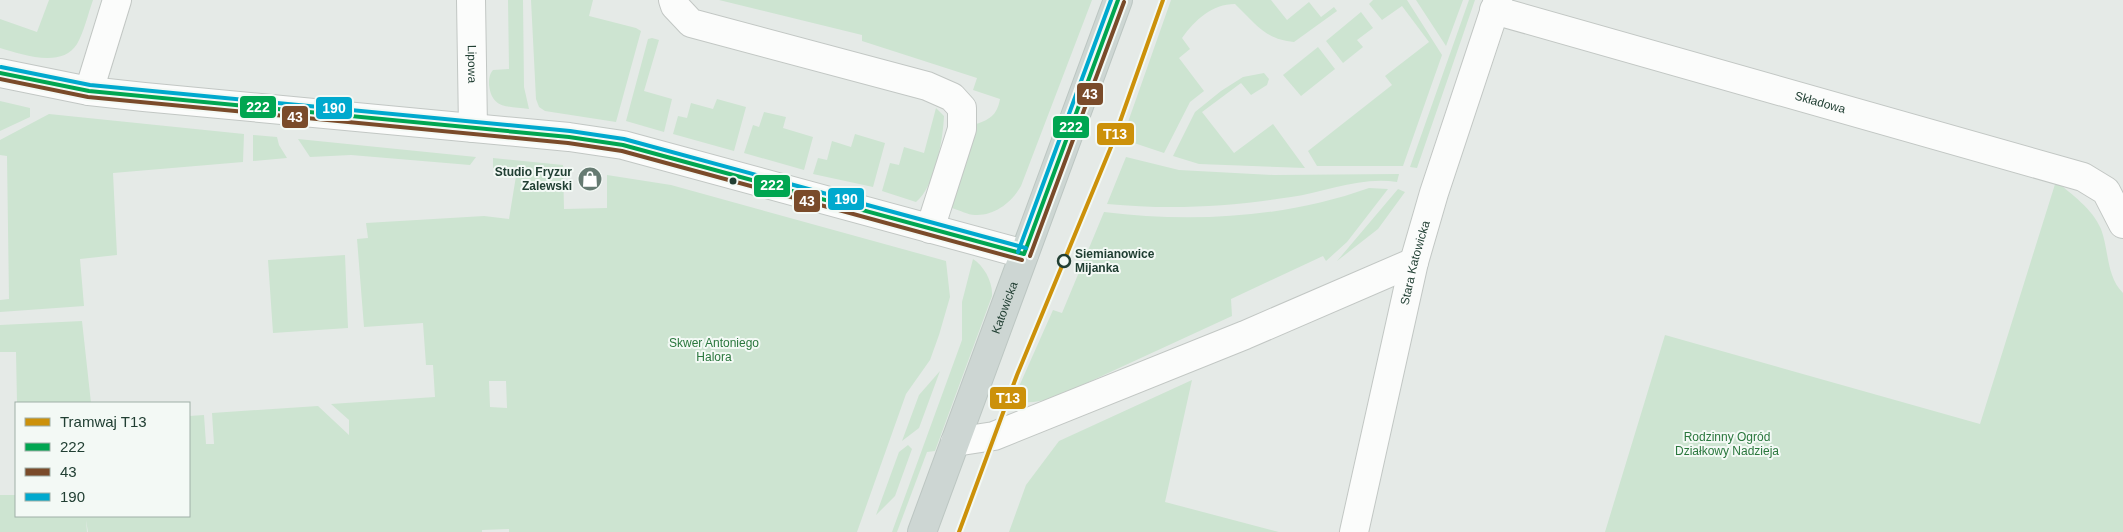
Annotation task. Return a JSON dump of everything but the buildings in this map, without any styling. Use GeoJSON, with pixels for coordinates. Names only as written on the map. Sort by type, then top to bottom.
{"type":"FeatureCollection","features":[{"type":"Feature","properties":{"kind":"main road","name":"Katowicka"},"geometry":{"type":"LineString","coordinates":[[922,532],[1118,0]]}},
{"type":"Feature","properties":{"kind":"street"},"geometry":{"type":"LineString","coordinates":[[89,90],[117,0]]}},
{"type":"Feature","properties":{"kind":"street","name":"Lipowa"},"geometry":{"type":"LineString","coordinates":[[471,0],[473,128]]}},
{"type":"Feature","properties":{"kind":"street"},"geometry":{"type":"LineString","coordinates":[[674,0],[675,6],[690,23],[927,86],[952,96],[962,108],[962,129],[930,229]]}},
{"type":"Feature","properties":{"kind":"street","name":"Składowa"},"geometry":{"type":"LineString","coordinates":[[1496,5],[2083,177],[2106,191],[2123,224]]}},
{"type":"Feature","properties":{"kind":"street","name":"Stara Katowicka"},"geometry":{"type":"LineString","coordinates":[[1354,532],[1414,262],[1434,193],[1496,5]]}},
{"type":"Feature","properties":{"kind":"street"},"geometry":{"type":"LineString","coordinates":[[0,73],[89,90],[569,137],[623,145],[1024,254]]}},
{"type":"Feature","properties":{"kind":"street"},"geometry":{"type":"LineString","coordinates":[[955,442],[994,436],[1246,335],[1414,262]]}},
{"type":"Feature","properties":{"kind":"green space"},"geometry":{"type":"Polygon","coordinates":[[[49,0],[93,0],[77,44],[70,52],[62,56],[41,58],[0,48],[0,19],[37,32],[49,0]]]}},
{"type":"Feature","properties":{"kind":"green space"},"geometry":{"type":"Polygon","coordinates":[[[508,0],[523,0],[524,87],[529,109],[508,107],[498,103],[491,93],[489,85],[489,77],[493,70],[509,69],[508,0]]]}},
{"type":"Feature","properties":{"kind":"green space"},"geometry":{"type":"Polygon","coordinates":[[[531,0],[593,0],[589,16],[641,31],[616,122],[545,111],[539,107],[536,99],[531,0]]]}},
{"type":"Feature","properties":{"kind":"green space"},"geometry":{"type":"Polygon","coordinates":[[[719,0],[1092,0],[1021,186],[1002,207],[989,213],[975,215],[952,208],[953,191],[973,125],[991,116],[997,110],[1000,99],[973,90],[977,78],[862,41],[862,35],[719,0]]]}},
{"type":"Feature","properties":{"kind":"green space"},"geometry":{"type":"Polygon","coordinates":[[[1171,0],[1271,0],[1287,20],[1309,2],[1321,17],[1334,7],[1337,11],[1294,42],[1275,38],[1268,34],[1235,4],[1219,7],[1198,19],[1182,38],[1190,49],[1179,58],[1204,91],[1190,102],[1164,153],[1122,139],[1171,0]]]}},
{"type":"Feature","properties":{"kind":"green space"},"geometry":{"type":"Polygon","coordinates":[[[1373,0],[1407,0],[1442,55],[1403,166],[1317,166],[1308,151],[1392,85],[1385,76],[1429,42],[1402,6],[1382,20],[1369,4],[1373,0]]]}},
{"type":"Feature","properties":{"kind":"green space"},"geometry":{"type":"Polygon","coordinates":[[[1416,0],[1463,0],[1446,46],[1416,0]]]}},
{"type":"Feature","properties":{"kind":"green space"},"geometry":{"type":"Polygon","coordinates":[[[1469,0],[1475,0],[1417,168],[1410,167],[1469,0]]]}},
{"type":"Feature","properties":{"kind":"green space"},"geometry":{"type":"Polygon","coordinates":[[[1361,12],[1373,28],[1357,40],[1363,47],[1343,63],[1326,41],[1361,12]]]}},
{"type":"Feature","properties":{"kind":"green space"},"geometry":{"type":"Polygon","coordinates":[[[648,39],[659,40],[644,91],[672,99],[664,132],[626,121],[648,39]]]}},
{"type":"Feature","properties":{"kind":"green space"},"geometry":{"type":"Polygon","coordinates":[[[1318,47],[1335,69],[1301,96],[1283,75],[1318,47]]]}},
{"type":"Feature","properties":{"kind":"green space"},"geometry":{"type":"Polygon","coordinates":[[[1264,73],[1269,79],[1267,85],[1251,95],[1241,83],[1202,112],[1234,153],[1273,124],[1305,168],[1199,164],[1173,156],[1195,112],[1221,91],[1243,77],[1264,73]]]}},
{"type":"Feature","properties":{"kind":"green space"},"geometry":{"type":"Polygon","coordinates":[[[717,99],[746,107],[734,151],[673,134],[678,116],[687,118],[691,103],[713,109],[717,99]]]}},
{"type":"Feature","properties":{"kind":"green space"},"geometry":{"type":"Polygon","coordinates":[[[0,101],[30,108],[30,117],[0,131],[0,101]]]}},
{"type":"Feature","properties":{"kind":"green space"},"geometry":{"type":"Polygon","coordinates":[[[936,108],[944,116],[942,137],[933,175],[923,195],[916,202],[882,191],[890,163],[899,165],[904,147],[924,153],[936,108]]]}},
{"type":"Feature","properties":{"kind":"green space"},"geometry":{"type":"Polygon","coordinates":[[[764,112],[786,117],[783,128],[813,137],[804,170],[744,153],[753,125],[759,127],[764,112]]]}},
{"type":"Feature","properties":{"kind":"green space"},"geometry":{"type":"Polygon","coordinates":[[[49,114],[244,134],[243,162],[113,173],[117,255],[80,259],[84,306],[0,312],[0,300],[9,299],[7,156],[0,155],[0,140],[49,114]]]}},
{"type":"Feature","properties":{"kind":"green space"},"geometry":{"type":"Polygon","coordinates":[[[855,134],[885,143],[873,187],[813,174],[818,158],[827,160],[832,141],[851,147],[855,134]]]}},
{"type":"Feature","properties":{"kind":"green space"},"geometry":{"type":"Polygon","coordinates":[[[253,135],[277,137],[279,145],[287,158],[253,161],[253,135]]]}},
{"type":"Feature","properties":{"kind":"green space"},"geometry":{"type":"Polygon","coordinates":[[[298,139],[476,157],[470,165],[351,155],[310,157],[298,139]]]}},
{"type":"Feature","properties":{"kind":"green space"},"geometry":{"type":"Polygon","coordinates":[[[1126,157],[1179,170],[1274,175],[1399,174],[1397,182],[1370,181],[1304,195],[1244,203],[1199,207],[1107,204],[1126,157]]]}},
{"type":"Feature","properties":{"kind":"green space","name":"Skwer Antoniego Halora"},"geometry":{"type":"Polygon","coordinates":[[[493,158],[563,165],[564,209],[607,208],[607,175],[671,185],[946,261],[950,297],[939,335],[930,360],[906,394],[857,532],[509,532],[509,529],[482,530],[482,532],[88,532],[86,520],[87,532],[0,532],[0,495],[15,495],[15,517],[190,517],[190,416],[204,415],[206,444],[214,444],[212,413],[318,406],[349,435],[349,420],[331,404],[435,397],[433,365],[426,365],[423,323],[364,327],[357,239],[368,238],[366,223],[484,216],[509,219],[517,170],[493,168],[493,158]],[[489,381],[490,407],[507,408],[506,381],[489,381]]]}},
{"type":"Feature","properties":{"kind":"green space","name":"Rodzinny Ogród Działkowy Nadzieja"},"geometry":{"type":"Polygon","coordinates":[[[2056,181],[2081,202],[2097,221],[2104,237],[2111,271],[2123,293],[2123,532],[1605,532],[1665,335],[1980,424],[2056,181]]]}},
{"type":"Feature","properties":{"kind":"green space"},"geometry":{"type":"Polygon","coordinates":[[[1369,188],[1388,189],[1347,242],[1326,261],[1323,256],[1231,299],[1232,316],[1054,398],[1028,402],[1013,400],[1053,310],[1062,313],[1104,212],[1171,217],[1238,215],[1305,206],[1369,188]]]}},
{"type":"Feature","properties":{"kind":"green space"},"geometry":{"type":"Polygon","coordinates":[[[1398,189],[1405,192],[1378,229],[1337,261],[1398,189]]]}},
{"type":"Feature","properties":{"kind":"green space"},"geometry":{"type":"Polygon","coordinates":[[[345,255],[348,328],[273,333],[268,260],[345,255]]]}},
{"type":"Feature","properties":{"kind":"green space"},"geometry":{"type":"Polygon","coordinates":[[[973,259],[987,275],[991,285],[992,296],[935,451],[927,452],[897,532],[892,532],[962,340],[962,302],[973,259]]]}},
{"type":"Feature","properties":{"kind":"green space"},"geometry":{"type":"Polygon","coordinates":[[[82,321],[91,402],[17,402],[16,352],[0,352],[0,325],[82,321]]]}},
{"type":"Feature","properties":{"kind":"green space"},"geometry":{"type":"Polygon","coordinates":[[[940,371],[919,428],[902,441],[919,395],[940,371]]]}},
{"type":"Feature","properties":{"kind":"green space"},"geometry":{"type":"Polygon","coordinates":[[[1192,380],[1165,502],[1279,532],[1009,532],[1026,485],[1059,441],[1192,380]]]}},
{"type":"Feature","properties":{"kind":"green space"},"geometry":{"type":"Polygon","coordinates":[[[908,445],[912,449],[895,496],[876,515],[899,452],[908,445]]]}},
{"type":"Feature","properties":{"kind":"tram line","name":"T13"},"geometry":{"type":"LineString","coordinates":[[959,532],[1017,375],[1111,147],[1163,0]]}},
{"type":"Feature","properties":{"kind":"transit line","name":"190"},"geometry":{"type":"LineString","coordinates":[[1018,252],[1111,0]]}},
{"type":"Feature","properties":{"kind":"transit line","name":"222"},"geometry":{"type":"LineString","coordinates":[[1024,254],[1118,0]]}},
{"type":"Feature","properties":{"kind":"transit line","name":"43"},"geometry":{"type":"LineString","coordinates":[[1030,256],[1124,2]]}},
{"type":"Feature","properties":{"kind":"transit line","name":"190"},"geometry":{"type":"LineString","coordinates":[[1,67],[90,85],[570,131],[624,139],[1026,248]]}},
{"type":"Feature","properties":{"kind":"transit line","name":"222"},"geometry":{"type":"LineString","coordinates":[[0,73],[89,91],[569,137],[623,145],[1024,254]]}},
{"type":"Feature","properties":{"kind":"transit line","name":"43"},"geometry":{"type":"LineString","coordinates":[[0,79],[88,97],[568,143],[622,151],[1022,260]]}},
{"type":"Feature","properties":{"kind":"place","name":"Studio Fryzur Zalewski"},"geometry":{"type":"Point","coordinates":[590,179]}},
{"type":"Feature","properties":{"kind":"place","name":"Siemianowice Mijanka"},"geometry":{"type":"Point","coordinates":[1064,261]}}]}
